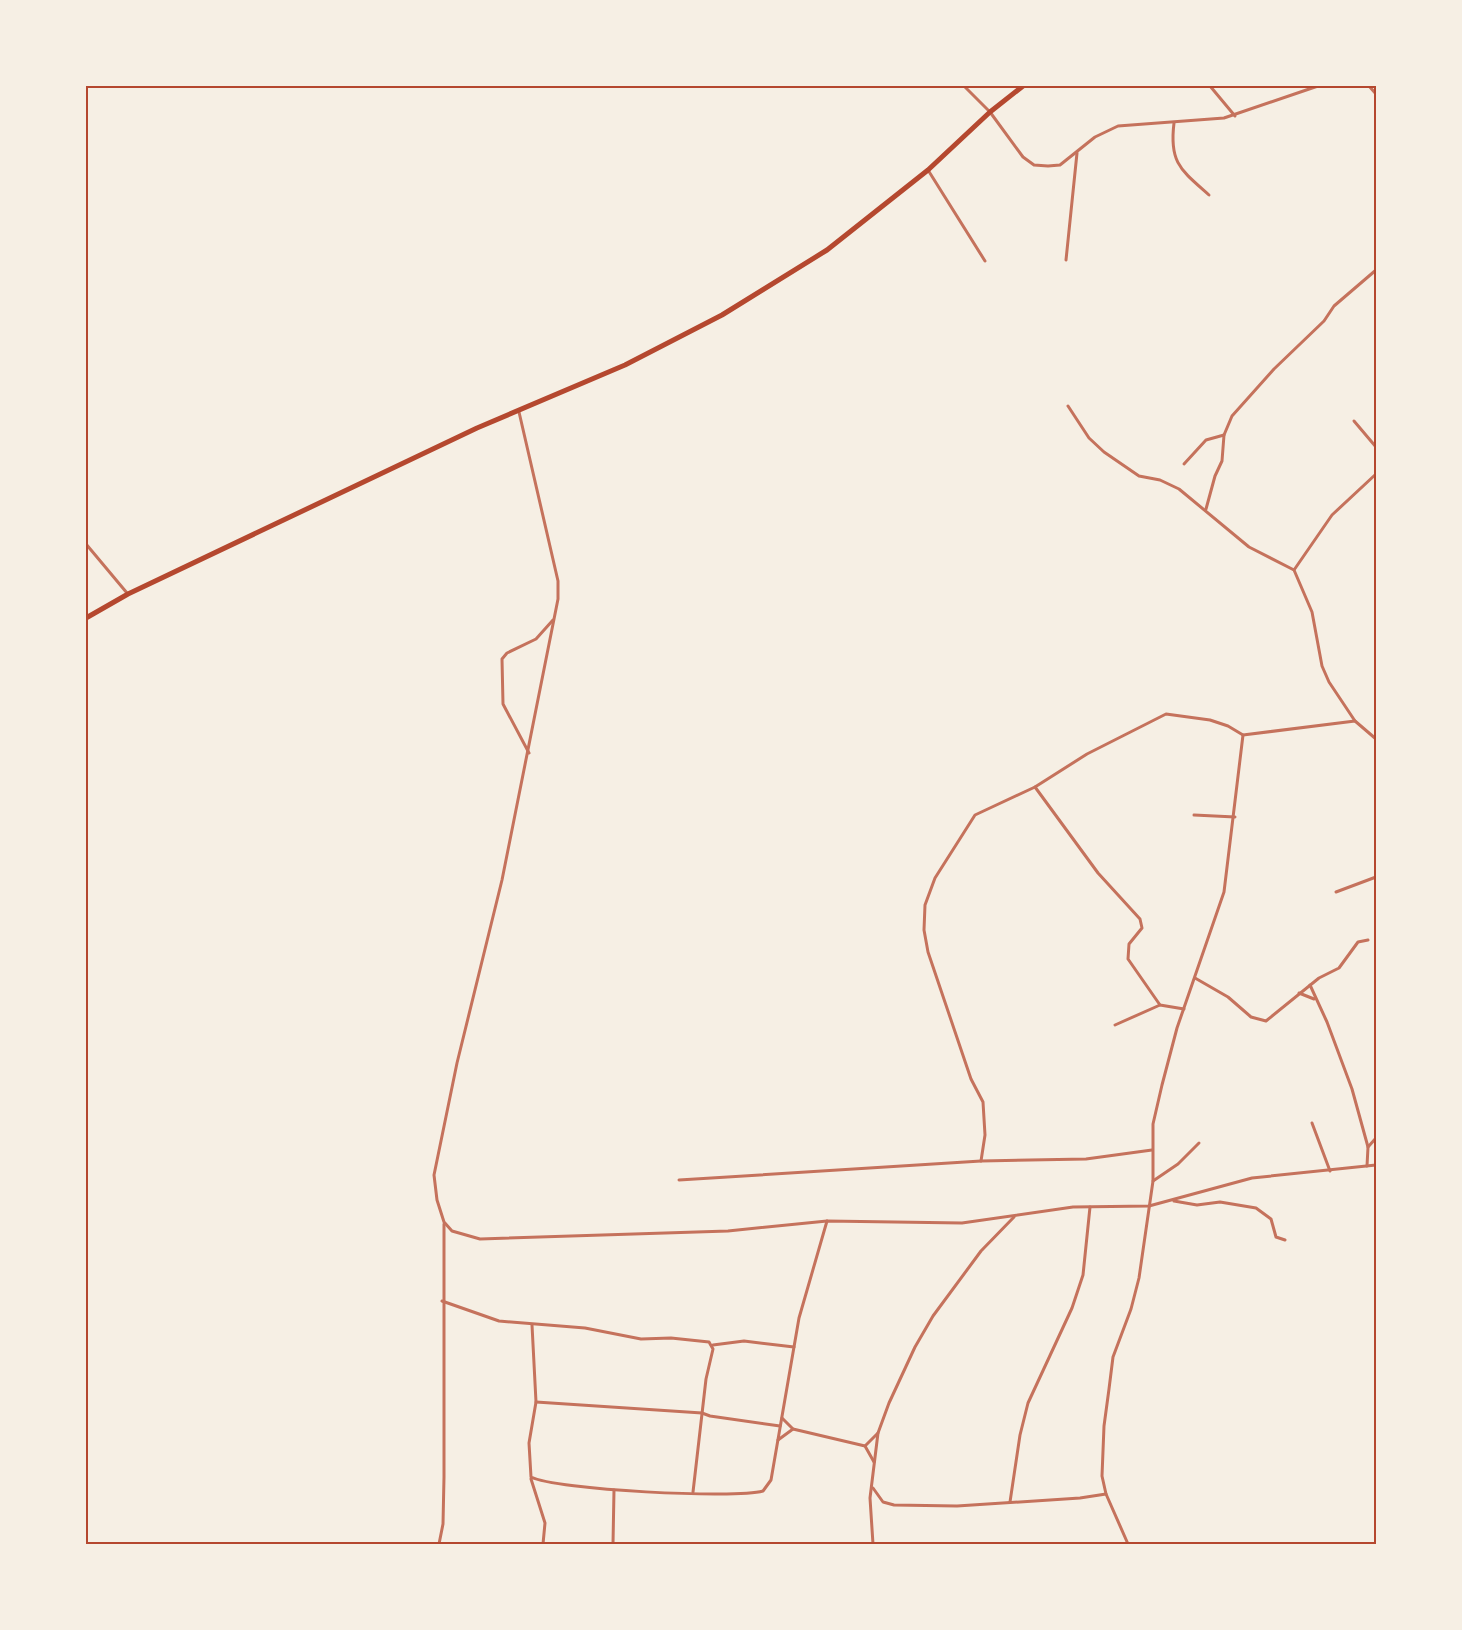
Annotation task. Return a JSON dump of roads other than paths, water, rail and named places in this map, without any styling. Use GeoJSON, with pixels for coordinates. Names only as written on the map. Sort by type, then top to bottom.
{"type":"FeatureCollection","features":[{"type":"Feature","properties":{"kind":"highway"},"geometry":{"type":"LineString","coordinates":[[86,618],[128,594],[477,428],[625,365],[722,315],[827,250],[928,170],[990,112],[1023,86]]}},
{"type":"Feature","properties":{"kind":"street"},"geometry":{"type":"LineString","coordinates":[[964,86],[990,112],[1023,157],[1034,165],[1060,165],[1108,129],[1126,125],[1174,123],[1235,116],[1318,86]]}},
{"type":"Feature","properties":{"kind":"street"},"geometry":{"type":"LineString","coordinates":[[1210,86],[1235,116]]}},
{"type":"Feature","properties":{"kind":"street"},"geometry":{"type":"LineString","coordinates":[[1369,86],[1377,94]]}},
{"type":"Feature","properties":{"kind":"street"},"geometry":{"type":"LineString","coordinates":[[1174,123],[1173,152],[1176,164],[1209,195]]}},
{"type":"Feature","properties":{"kind":"street"},"geometry":{"type":"LineString","coordinates":[[1066,260],[1070,241],[1077,153]]}},
{"type":"Feature","properties":{"kind":"street"},"geometry":{"type":"LineString","coordinates":[[928,170],[985,261]]}},
{"type":"Feature","properties":{"kind":"street"},"geometry":{"type":"LineString","coordinates":[[1206,510],[1215,476],[1222,461],[1224,435],[1232,416],[1274,369],[1314,333],[1334,306],[1377,270]]}},
{"type":"Feature","properties":{"kind":"street"},"geometry":{"type":"LineString","coordinates":[[1068,406],[1089,438],[1104,452],[1139,476],[1160,480],[1179,489],[1249,547],[1293,570],[1312,612],[1322,666],[1329,682],[1355,721],[1377,739]]}},
{"type":"Feature","properties":{"kind":"street"},"geometry":{"type":"LineString","coordinates":[[439,1545],[443,1501],[444,1222],[436,1192],[436,1165],[457,1063],[490,935],[529,753],[554,619],[558,581],[519,412]]}},
{"type":"Feature","properties":{"kind":"street"},"geometry":{"type":"LineString","coordinates":[[1354,421],[1377,447]]}},
{"type":"Feature","properties":{"kind":"street"},"geometry":{"type":"LineString","coordinates":[[1184,464],[1206,440],[1224,435]]}},
{"type":"Feature","properties":{"kind":"street"},"geometry":{"type":"LineString","coordinates":[[1293,570],[1332,515],[1377,474]]}},
{"type":"Feature","properties":{"kind":"street"},"geometry":{"type":"LineString","coordinates":[[86,544],[128,594]]}},
{"type":"Feature","properties":{"kind":"street"},"geometry":{"type":"LineString","coordinates":[[529,753],[511,723],[503,704],[502,659],[507,653],[537,639],[554,619]]}},
{"type":"Feature","properties":{"kind":"street"},"geometry":{"type":"LineString","coordinates":[[981,1161],[985,1135],[983,1102],[971,1079],[928,952],[924,930],[925,905],[935,878],[975,815],[1035,787],[1087,754],[1166,714],[1210,720],[1228,726],[1243,735],[1355,721]]}},
{"type":"Feature","properties":{"kind":"street"},"geometry":{"type":"LineString","coordinates":[[1128,1545],[1106,1494],[1101,1462],[1113,1358],[1131,1309],[1139,1278],[1153,1181],[1152,1150],[1157,1104],[1184,1009],[1224,892],[1235,817],[1243,735]]}},
{"type":"Feature","properties":{"kind":"street"},"geometry":{"type":"LineString","coordinates":[[1035,787],[1098,873],[1140,919],[1142,928],[1129,945],[1128,959],[1160,1005]]}},
{"type":"Feature","properties":{"kind":"street"},"geometry":{"type":"LineString","coordinates":[[1194,815],[1235,817]]}},
{"type":"Feature","properties":{"kind":"street"},"geometry":{"type":"LineString","coordinates":[[1336,892],[1377,877]]}},
{"type":"Feature","properties":{"kind":"street"},"geometry":{"type":"LineString","coordinates":[[1195,978],[1228,997],[1259,1021],[1273,1018],[1309,985],[1339,968],[1358,942],[1368,940]]}},
{"type":"Feature","properties":{"kind":"street"},"geometry":{"type":"LineString","coordinates":[[1309,985],[1352,1089],[1368,1147],[1367,1166]]}},
{"type":"Feature","properties":{"kind":"street"},"geometry":{"type":"LineString","coordinates":[[1299,993],[1316,999]]}},
{"type":"Feature","properties":{"kind":"street"},"geometry":{"type":"LineString","coordinates":[[1115,1024],[1160,1005],[1184,1009]]}},
{"type":"Feature","properties":{"kind":"street"},"geometry":{"type":"LineString","coordinates":[[1312,1123],[1330,1171]]}},
{"type":"Feature","properties":{"kind":"street"},"geometry":{"type":"LineString","coordinates":[[1368,1147],[1377,1138]]}},
{"type":"Feature","properties":{"kind":"street"},"geometry":{"type":"LineString","coordinates":[[1153,1181],[1178,1164],[1199,1143]]}},
{"type":"Feature","properties":{"kind":"street"},"geometry":{"type":"LineString","coordinates":[[679,1180],[981,1161],[1086,1159],[1152,1150]]}},
{"type":"Feature","properties":{"kind":"street"},"geometry":{"type":"LineString","coordinates":[[444,1222],[452,1231],[480,1239],[728,1231],[827,1221],[876,1220],[940,1224],[1090,1207],[1149,1206],[1252,1178],[1377,1165]]}},
{"type":"Feature","properties":{"kind":"street"},"geometry":{"type":"LineString","coordinates":[[1377,1176],[1377,1191]]}},
{"type":"Feature","properties":{"kind":"street"},"geometry":{"type":"LineString","coordinates":[[1172,1201],[1197,1205],[1220,1202],[1256,1208],[1271,1219],[1276,1237],[1285,1239]]}},
{"type":"Feature","properties":{"kind":"street"},"geometry":{"type":"LineString","coordinates":[[1010,1502],[1020,1435],[1028,1403],[1072,1308],[1083,1275],[1090,1207]]}},
{"type":"Feature","properties":{"kind":"street"},"geometry":{"type":"LineString","coordinates":[[873,1545],[870,1509],[878,1433],[915,1347],[933,1316],[981,1251],[1016,1216]]}},
{"type":"Feature","properties":{"kind":"street"},"geometry":{"type":"LineString","coordinates":[[531,1477],[548,1484],[614,1490],[763,1491],[771,1480],[804,1297],[827,1221]]}},
{"type":"Feature","properties":{"kind":"street"},"geometry":{"type":"LineString","coordinates":[[442,1301],[480,1316],[532,1325],[585,1328],[641,1339],[699,1340],[713,1345],[744,1341],[794,1347]]}},
{"type":"Feature","properties":{"kind":"street"},"geometry":{"type":"LineString","coordinates":[[532,1325],[536,1402],[530,1443],[531,1477],[543,1515],[543,1545]]}},
{"type":"Feature","properties":{"kind":"street"},"geometry":{"type":"LineString","coordinates":[[693,1492],[713,1345]]}},
{"type":"Feature","properties":{"kind":"street"},"geometry":{"type":"LineString","coordinates":[[536,1402],[702,1413],[780,1426]]}},
{"type":"Feature","properties":{"kind":"street"},"geometry":{"type":"LineString","coordinates":[[781,1417],[793,1429],[865,1446],[875,1464]]}},
{"type":"Feature","properties":{"kind":"street"},"geometry":{"type":"LineString","coordinates":[[777,1441],[793,1429]]}},
{"type":"Feature","properties":{"kind":"street"},"geometry":{"type":"LineString","coordinates":[[865,1446],[878,1433]]}},
{"type":"Feature","properties":{"kind":"street"},"geometry":{"type":"LineString","coordinates":[[872,1487],[883,1502],[894,1505],[957,1506],[1106,1494]]}},
{"type":"Feature","properties":{"kind":"street"},"geometry":{"type":"LineString","coordinates":[[613,1545],[614,1490]]}}]}
